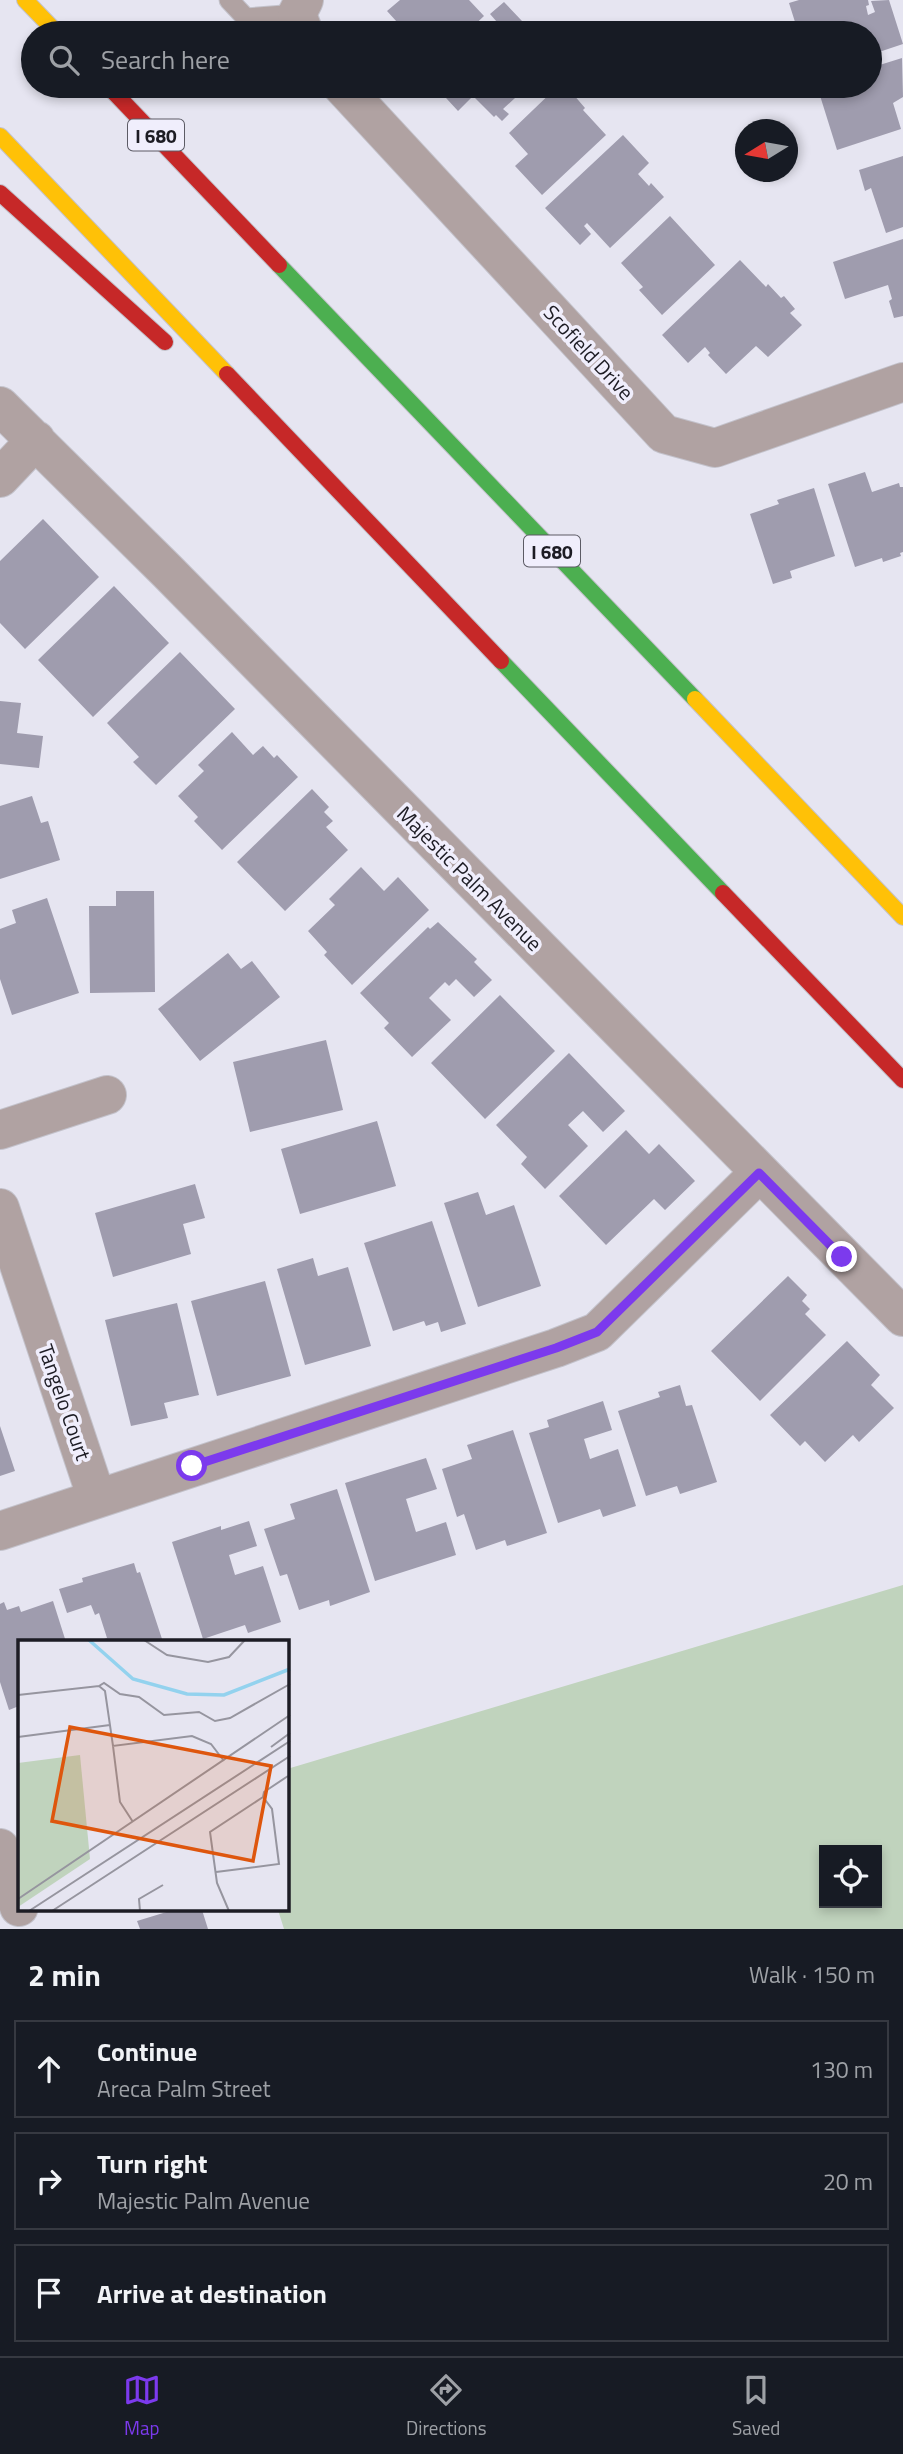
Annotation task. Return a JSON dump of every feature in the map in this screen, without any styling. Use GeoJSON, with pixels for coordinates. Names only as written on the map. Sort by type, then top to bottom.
{"type":"FeatureCollection","features":[{"type":"Feature","properties":{"kind":"highway"},"geometry":{"type":"LineString","coordinates":[[25,0],[45,21]]}},
{"type":"Feature","properties":{"kind":"highway","name":"I 680"},"geometry":{"type":"LineString","coordinates":[[120,98],[903,917]]}},
{"type":"Feature","properties":{"kind":"highway"},"geometry":{"type":"LineString","coordinates":[[132,98],[203,184]]}},
{"type":"Feature","properties":{"kind":"highway"},"geometry":{"type":"LineString","coordinates":[[0,136],[903,1080]]}},
{"type":"Feature","properties":{"kind":"highway"},"geometry":{"type":"LineString","coordinates":[[0,193],[173,350]]}},
{"type":"Feature","properties":{"kind":"highway"},"geometry":{"type":"LineString","coordinates":[[234,405],[397,553]]}},
{"type":"Feature","properties":{"kind":"street","name":"Scofield Drive"},"geometry":{"type":"LineString","coordinates":[[353,98],[664,434],[715,448],[903,382]]}},
{"type":"Feature","properties":{"kind":"street","name":"Majestic Palm Avenue"},"geometry":{"type":"LineString","coordinates":[[0,406],[167,570],[903,1317]]}},
{"type":"Feature","properties":{"kind":"street"},"geometry":{"type":"LineString","coordinates":[[0,478],[36,440]]}},
{"type":"Feature","properties":{"kind":"street"},"geometry":{"type":"LineString","coordinates":[[0,1130],[107,1095]]}},
{"type":"Feature","properties":{"kind":"street"},"geometry":{"type":"LineString","coordinates":[[0,1531],[556,1348],[597,1332],[759,1173]]}},
{"type":"Feature","properties":{"kind":"street","name":"Tangelo Court"},"geometry":{"type":"LineString","coordinates":[[0,1208],[97,1499]]}},
{"type":"Feature","properties":{"kind":"street"},"geometry":{"type":"LineString","coordinates":[[0,1848],[18,1902]]}},
{"type":"Feature","properties":{"kind":"street"},"geometry":{"type":"LineString","coordinates":[[21,1912],[27,1929]]}},
{"type":"Feature","properties":{"kind":"lane"},"geometry":{"type":"LineString","coordinates":[[229,0],[246,18],[301,16]]}},
{"type":"Feature","properties":{"kind":"green space"},"geometry":{"type":"Polygon","coordinates":[[[903,1585],[903,1929],[284,1929],[279,1912],[289,1912],[289,1768],[903,1585]]]}},
{"type":"Feature","properties":{"kind":"building"},"geometry":{"type":"Polygon","coordinates":[[[400,0],[469,0],[484,16],[479,21],[396,21],[387,11],[400,0]]]}},
{"type":"Feature","properties":{"kind":"building"},"geometry":{"type":"Polygon","coordinates":[[[799,0],[868,0],[868,15],[875,12],[871,1],[889,0],[903,44],[882,51],[882,21],[795,21],[789,3],[799,0]]]}},
{"type":"Feature","properties":{"kind":"building"},"geometry":{"type":"Polygon","coordinates":[[[504,2],[522,21],[496,21],[490,14],[504,2]]]}},
{"type":"Feature","properties":{"kind":"building"},"geometry":{"type":"Polygon","coordinates":[[[902,58],[903,97],[893,103],[901,129],[837,150],[821,98],[882,98],[882,64],[902,58]]]}},
{"type":"Feature","properties":{"kind":"building"},"geometry":{"type":"Polygon","coordinates":[[[446,98],[471,98],[458,111],[446,98]]]}},
{"type":"Feature","properties":{"kind":"building"},"geometry":{"type":"Polygon","coordinates":[[[475,98],[515,98],[503,109],[509,114],[502,121],[496,115],[494,117],[475,98]]]}},
{"type":"Feature","properties":{"kind":"building"},"geometry":{"type":"Polygon","coordinates":[[[545,98],[576,98],[585,108],[583,110],[606,135],[542,195],[515,166],[528,154],[509,133],[545,98]]]}},
{"type":"Feature","properties":{"kind":"building"},"geometry":{"type":"Polygon","coordinates":[[[623,135],[649,163],[638,174],[664,197],[610,248],[587,223],[584,226],[591,234],[580,245],[545,208],[623,135]]]}},
{"type":"Feature","properties":{"kind":"building"},"geometry":{"type":"Polygon","coordinates":[[[903,156],[903,227],[886,233],[871,188],[865,191],[859,170],[903,156]]]}},
{"type":"Feature","properties":{"kind":"building"},"geometry":{"type":"Polygon","coordinates":[[[670,216],[715,265],[662,315],[639,290],[643,287],[621,263],[670,216]]]}},
{"type":"Feature","properties":{"kind":"building"},"geometry":{"type":"Polygon","coordinates":[[[903,239],[903,316],[894,318],[888,285],[845,299],[833,262],[903,239]]]}},
{"type":"Feature","properties":{"kind":"building"},"geometry":{"type":"Polygon","coordinates":[[[740,260],[766,287],[768,284],[781,298],[784,296],[795,309],[790,313],[802,325],[768,357],[756,346],[726,374],[708,355],[710,353],[705,347],[688,363],[662,335],[740,260]]]}},
{"type":"Feature","properties":{"kind":"building"},"geometry":{"type":"Polygon","coordinates":[[[865,472],[872,492],[899,483],[900,487],[903,487],[903,552],[900,553],[901,556],[883,562],[882,558],[855,567],[828,484],[865,472]]]}},
{"type":"Feature","properties":{"kind":"building"},"geometry":{"type":"Polygon","coordinates":[[[814,488],[835,556],[790,571],[792,578],[773,584],[750,514],[779,504],[777,500],[814,488]]]}},
{"type":"Feature","properties":{"kind":"building"},"geometry":{"type":"Polygon","coordinates":[[[43,519],[99,577],[25,649],[0,623],[0,561],[43,519]]]}},
{"type":"Feature","properties":{"kind":"building"},"geometry":{"type":"Polygon","coordinates":[[[114,586],[169,643],[93,717],[38,660],[114,586]]]}},
{"type":"Feature","properties":{"kind":"building"},"geometry":{"type":"Polygon","coordinates":[[[180,652],[235,709],[156,785],[133,762],[139,757],[107,723],[180,652]]]}},
{"type":"Feature","properties":{"kind":"building"},"geometry":{"type":"Polygon","coordinates":[[[0,701],[21,703],[17,733],[43,736],[39,768],[0,764],[0,701]]]}},
{"type":"Feature","properties":{"kind":"building"},"geometry":{"type":"Polygon","coordinates":[[[232,732],[253,755],[263,746],[274,758],[277,755],[298,777],[222,850],[194,821],[198,817],[178,796],[204,771],[198,765],[232,732]]]}},
{"type":"Feature","properties":{"kind":"building"},"geometry":{"type":"Polygon","coordinates":[[[312,789],[329,807],[324,812],[333,821],[326,827],[348,850],[285,911],[237,862],[312,789]]]}},
{"type":"Feature","properties":{"kind":"building"},"geometry":{"type":"Polygon","coordinates":[[[32,796],[41,823],[48,821],[60,860],[0,879],[0,806],[32,796]]]}},
{"type":"Feature","properties":{"kind":"building"},"geometry":{"type":"Polygon","coordinates":[[[361,867],[384,891],[398,877],[429,910],[352,985],[324,955],[327,952],[308,931],[335,905],[329,899],[361,867]]]}},
{"type":"Feature","properties":{"kind":"building"},"geometry":{"type":"Polygon","coordinates":[[[116,891],[154,891],[155,992],[90,993],[89,906],[116,906],[116,891]]]}},
{"type":"Feature","properties":{"kind":"building"},"geometry":{"type":"Polygon","coordinates":[[[47,898],[79,993],[12,1015],[0,979],[0,929],[16,923],[12,910],[47,898]]]}},
{"type":"Feature","properties":{"kind":"building"},"geometry":{"type":"Polygon","coordinates":[[[438,922],[477,959],[474,962],[492,980],[474,997],[456,979],[449,986],[445,982],[429,998],[451,1020],[412,1057],[384,1028],[389,1023],[360,993],[428,927],[430,929],[438,922]]]}},
{"type":"Feature","properties":{"kind":"building"},"geometry":{"type":"Polygon","coordinates":[[[228,953],[241,969],[252,961],[280,997],[200,1061],[158,1009],[228,953]]]}},
{"type":"Feature","properties":{"kind":"building"},"geometry":{"type":"Polygon","coordinates":[[[500,995],[555,1051],[485,1119],[431,1063],[500,995]]]}},
{"type":"Feature","properties":{"kind":"building"},"geometry":{"type":"Polygon","coordinates":[[[326,1040],[343,1110],[250,1132],[233,1062],[326,1040]]]}},
{"type":"Feature","properties":{"kind":"building"},"geometry":{"type":"Polygon","coordinates":[[[569,1053],[625,1111],[603,1132],[583,1111],[568,1125],[588,1146],[545,1189],[521,1164],[527,1157],[496,1125],[569,1053]]]}},
{"type":"Feature","properties":{"kind":"building"},"geometry":{"type":"Polygon","coordinates":[[[377,1121],[396,1186],[300,1214],[281,1149],[377,1121]]]}},
{"type":"Feature","properties":{"kind":"building"},"geometry":{"type":"Polygon","coordinates":[[[626,1130],[649,1154],[659,1144],[695,1181],[665,1210],[654,1199],[606,1245],[559,1196],[626,1130]]]}},
{"type":"Feature","properties":{"kind":"building"},"geometry":{"type":"Polygon","coordinates":[[[195,1184],[205,1218],[183,1224],[191,1254],[113,1277],[95,1213],[195,1184]]]}},
{"type":"Feature","properties":{"kind":"building"},"geometry":{"type":"Polygon","coordinates":[[[478,1192],[486,1215],[514,1205],[541,1286],[478,1307],[444,1203],[478,1192]]]}},
{"type":"Feature","properties":{"kind":"building"},"geometry":{"type":"Polygon","coordinates":[[[432,1221],[466,1324],[441,1332],[438,1322],[426,1326],[424,1321],[393,1331],[364,1243],[432,1221]]]}},
{"type":"Feature","properties":{"kind":"building"},"geometry":{"type":"Polygon","coordinates":[[[313,1258],[318,1276],[348,1267],[371,1346],[305,1365],[277,1269],[313,1258]]]}},
{"type":"Feature","properties":{"kind":"building"},"geometry":{"type":"Polygon","coordinates":[[[788,1276],[807,1295],[802,1301],[810,1309],[805,1314],[826,1335],[760,1401],[711,1351],[788,1276]]]}},
{"type":"Feature","properties":{"kind":"building"},"geometry":{"type":"Polygon","coordinates":[[[265,1281],[291,1376],[217,1396],[191,1301],[265,1281]]]}},
{"type":"Feature","properties":{"kind":"building"},"geometry":{"type":"Polygon","coordinates":[[[177,1303],[199,1395],[164,1403],[168,1418],[131,1426],[105,1320],[177,1303]]]}},
{"type":"Feature","properties":{"kind":"building"},"geometry":{"type":"Polygon","coordinates":[[[847,1341],[880,1375],[871,1385],[894,1408],[859,1442],[853,1435],[825,1462],[805,1441],[800,1446],[770,1415],[847,1341]]]}},
{"type":"Feature","properties":{"kind":"building"},"geometry":{"type":"Polygon","coordinates":[[[680,1385],[686,1406],[692,1405],[717,1482],[680,1494],[677,1486],[646,1496],[618,1411],[660,1397],[658,1392],[680,1385]]]}},
{"type":"Feature","properties":{"kind":"building"},"geometry":{"type":"Polygon","coordinates":[[[603,1401],[612,1430],[584,1439],[590,1459],[618,1449],[636,1506],[603,1517],[600,1509],[558,1523],[529,1433],[549,1427],[547,1420],[603,1401]]]}},
{"type":"Feature","properties":{"kind":"building"},"geometry":{"type":"Polygon","coordinates":[[[0,1426],[15,1471],[0,1476],[0,1426]]]}},
{"type":"Feature","properties":{"kind":"building"},"geometry":{"type":"Polygon","coordinates":[[[513,1430],[547,1533],[507,1546],[505,1540],[476,1550],[464,1514],[457,1517],[442,1469],[472,1459],[467,1445],[513,1430]]]}},
{"type":"Feature","properties":{"kind":"building"},"geometry":{"type":"Polygon","coordinates":[[[426,1458],[437,1489],[406,1499],[416,1532],[446,1522],[456,1555],[375,1581],[345,1483],[426,1458]]]}},
{"type":"Feature","properties":{"kind":"building"},"geometry":{"type":"Polygon","coordinates":[[[337,1489],[370,1592],[330,1606],[329,1600],[299,1610],[287,1574],[280,1576],[264,1529],[295,1519],[290,1504],[337,1489]]]}},
{"type":"Feature","properties":{"kind":"building"},"geometry":{"type":"Polygon","coordinates":[[[249,1521],[257,1546],[229,1555],[235,1575],[263,1566],[281,1622],[248,1633],[245,1625],[203,1639],[172,1542],[221,1526],[221,1530],[249,1521]]]}},
{"type":"Feature","properties":{"kind":"building"},"geometry":{"type":"Polygon","coordinates":[[[134,1563],[137,1573],[140,1572],[162,1640],[101,1640],[107,1638],[99,1613],[95,1615],[91,1605],[67,1613],[59,1589],[83,1582],[82,1578],[134,1563]]]}},
{"type":"Feature","properties":{"kind":"building"},"geometry":{"type":"Polygon","coordinates":[[[53,1601],[65,1640],[18,1640],[18,1706],[9,1710],[0,1682],[0,1604],[4,1602],[7,1610],[19,1606],[21,1612],[53,1601]]]}},
{"type":"Feature","properties":{"kind":"building"},"geometry":{"type":"Polygon","coordinates":[[[166,1912],[203,1912],[208,1929],[140,1929],[137,1921],[166,1912]]]}},
{"type":"Feature","properties":{"kind":"traffic: fast"},"geometry":{"type":"LineString","coordinates":[[279,265],[695,699]]}},
{"type":"Feature","properties":{"kind":"traffic: fast"},"geometry":{"type":"LineString","coordinates":[[501,661],[723,893]]}},
{"type":"Feature","properties":{"kind":"traffic: slow"},"geometry":{"type":"LineString","coordinates":[[25,0],[45,21]]}},
{"type":"Feature","properties":{"kind":"traffic: slow"},"geometry":{"type":"LineString","coordinates":[[0,136],[227,374]]}},
{"type":"Feature","properties":{"kind":"traffic: slow"},"geometry":{"type":"LineString","coordinates":[[695,699],[903,917]]}},
{"type":"Feature","properties":{"kind":"traffic: jam"},"geometry":{"type":"LineString","coordinates":[[119,98],[279,265]]}},
{"type":"Feature","properties":{"kind":"traffic: jam"},"geometry":{"type":"LineString","coordinates":[[0,193],[165,342]]}},
{"type":"Feature","properties":{"kind":"traffic: jam"},"geometry":{"type":"LineString","coordinates":[[227,374],[501,661]]}},
{"type":"Feature","properties":{"kind":"traffic: jam"},"geometry":{"type":"LineString","coordinates":[[723,893],[903,1080]]}},
{"type":"Feature","properties":{"kind":"route"},"geometry":{"type":"LineString","coordinates":[[192,1466],[556,1348],[597,1332],[759,1173],[842,1257]]}}]}
